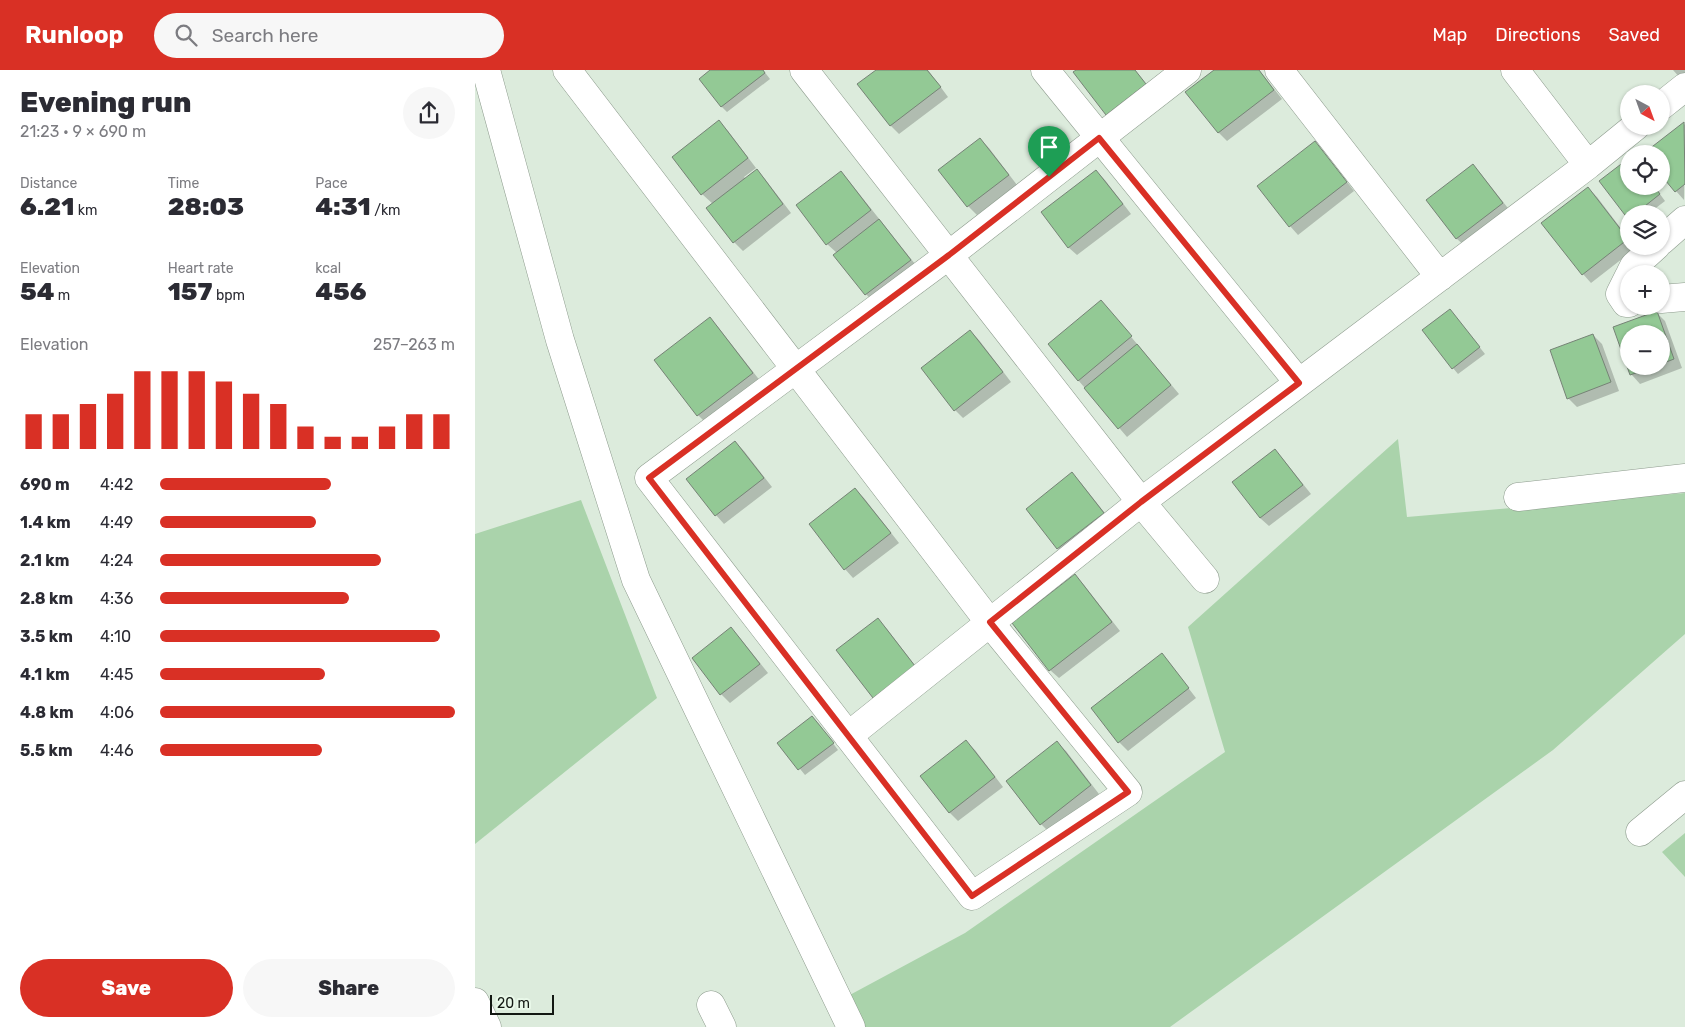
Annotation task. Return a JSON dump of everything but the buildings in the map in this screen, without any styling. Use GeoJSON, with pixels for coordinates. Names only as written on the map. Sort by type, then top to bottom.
{"type":"FeatureCollection","features":[{"type":"Feature","properties":{"kind":"street"},"geometry":{"type":"LineString","coordinates":[[486,70],[560,340],[636,580],[851,1027]]}},
{"type":"Feature","properties":{"kind":"street"},"geometry":{"type":"LineString","coordinates":[[567,70],[796,369],[990,622],[1128,792],[972,896],[649,478],[796,369],[949,255],[1187,70]]}},
{"type":"Feature","properties":{"kind":"street"},"geometry":{"type":"LineString","coordinates":[[804,70],[1141,502],[1205,578]]}},
{"type":"Feature","properties":{"kind":"street"},"geometry":{"type":"LineString","coordinates":[[1045,70],[1299,383]]}},
{"type":"Feature","properties":{"kind":"street"},"geometry":{"type":"LineString","coordinates":[[1279,70],[1440,277]]}},
{"type":"Feature","properties":{"kind":"street"},"geometry":{"type":"LineString","coordinates":[[1515,70],[1589,165]]}},
{"type":"Feature","properties":{"kind":"street"},"geometry":{"type":"LineString","coordinates":[[1670,99],[1685,87]]}},
{"type":"Feature","properties":{"kind":"street"},"geometry":{"type":"LineString","coordinates":[[848,736],[1141,502],[1589,165],[1625,135]]}},
{"type":"Feature","properties":{"kind":"street"},"geometry":{"type":"LineString","coordinates":[[1670,234],[1685,220]]}},
{"type":"Feature","properties":{"kind":"street"},"geometry":{"type":"LineString","coordinates":[[1635,265],[1646,255]]}},
{"type":"Feature","properties":{"kind":"street"},"geometry":{"type":"LineString","coordinates":[[1670,298],[1685,297]]}},
{"type":"Feature","properties":{"kind":"street"},"geometry":{"type":"LineString","coordinates":[[1518,497],[1685,478]]}},
{"type":"Feature","properties":{"kind":"street"},"geometry":{"type":"LineString","coordinates":[[1640,832],[1685,795]]}},
{"type":"Feature","properties":{"kind":"street"},"geometry":{"type":"LineString","coordinates":[[475,1002],[487,1027]]}},
{"type":"Feature","properties":{"kind":"green space"},"geometry":{"type":"Polygon","coordinates":[[[1398,439],[1407,517],[1685,493],[1685,634],[1553,750],[1170,1027],[865,1027],[846,997],[965,933],[1225,752],[1188,627],[1398,439]]]}},
{"type":"Feature","properties":{"kind":"green space"},"geometry":{"type":"Polygon","coordinates":[[[581,500],[657,698],[475,844],[475,534],[581,500]]]}},
{"type":"Feature","properties":{"kind":"green space"},"geometry":{"type":"Polygon","coordinates":[[[1685,833],[1685,877],[1662,852],[1685,833]]]}},
{"type":"Feature","properties":{"kind":"route"},"geometry":{"type":"LineString","coordinates":[[1099,138],[1299,383],[1141,502],[990,622],[1128,792],[972,896],[649,478],[949,255],[1049,177],[1099,138]]}}]}
